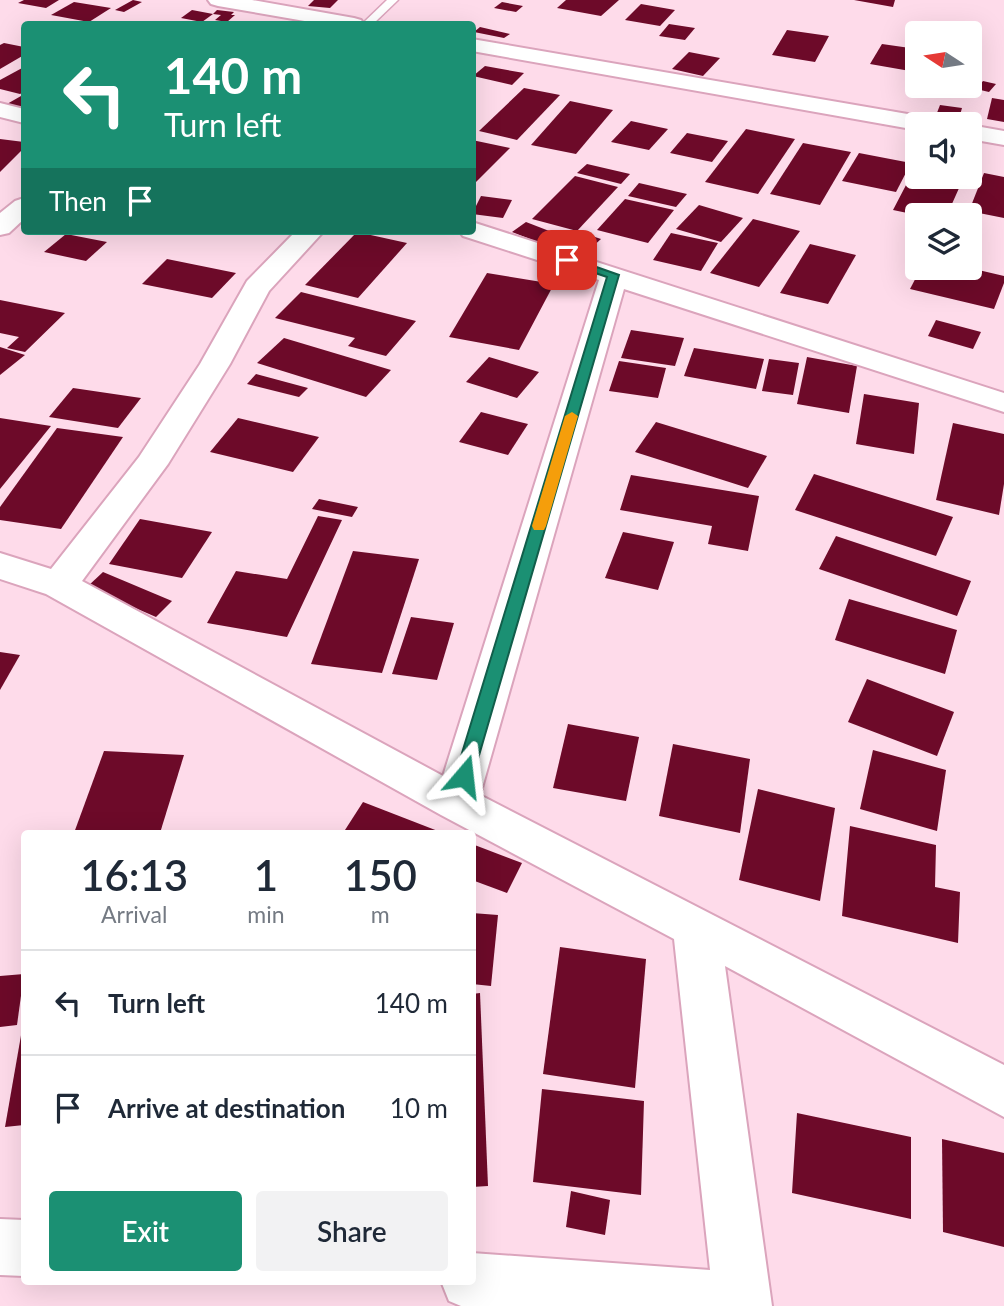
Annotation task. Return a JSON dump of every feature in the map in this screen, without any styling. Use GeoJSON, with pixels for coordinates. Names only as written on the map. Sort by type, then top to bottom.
{"type":"FeatureCollection","features":[{"type":"Feature","properties":{"kind":"street"},"geometry":{"type":"LineString","coordinates":[[218,0],[337,21]]}},
{"type":"Feature","properties":{"kind":"street"},"geometry":{"type":"LineString","coordinates":[[476,46],[905,121]]}},
{"type":"Feature","properties":{"kind":"street"},"geometry":{"type":"LineString","coordinates":[[0,110],[21,115]]}},
{"type":"Feature","properties":{"kind":"street"},"geometry":{"type":"LineString","coordinates":[[982,134],[1004,138]]}},
{"type":"Feature","properties":{"kind":"street"},"geometry":{"type":"LineString","coordinates":[[0,228],[21,209]]}},
{"type":"Feature","properties":{"kind":"street"},"geometry":{"type":"LineString","coordinates":[[476,231],[1004,403]]}},
{"type":"Feature","properties":{"kind":"street"},"geometry":{"type":"LineString","coordinates":[[60,585],[151,464],[215,364],[257,287],[307,235]]}},
{"type":"Feature","properties":{"kind":"street"},"geometry":{"type":"LineString","coordinates":[[456,803],[614,275]]}},
{"type":"Feature","properties":{"kind":"street"},"geometry":{"type":"LineString","coordinates":[[0,566],[60,585],[456,803],[696,927],[1004,1092]]}},
{"type":"Feature","properties":{"kind":"street"},"geometry":{"type":"LineString","coordinates":[[476,1282],[742,1303],[696,927]]}},
{"type":"Feature","properties":{"kind":"street"},"geometry":{"type":"LineString","coordinates":[[0,1247],[21,1248]]}},
{"type":"Feature","properties":{"kind":"lane"},"geometry":{"type":"LineString","coordinates":[[371,21],[393,0]]}},
{"type":"Feature","properties":{"kind":"building"},"geometry":{"type":"Polygon","coordinates":[[[24,0],[59,0],[46,8],[18,3],[24,0]]]}},
{"type":"Feature","properties":{"kind":"building"},"geometry":{"type":"Polygon","coordinates":[[[133,0],[142,2],[124,12],[115,10],[133,0]]]}},
{"type":"Feature","properties":{"kind":"building"},"geometry":{"type":"Polygon","coordinates":[[[314,0],[338,0],[330,8],[308,6],[314,0]]]}},
{"type":"Feature","properties":{"kind":"building"},"geometry":{"type":"Polygon","coordinates":[[[566,0],[619,0],[601,16],[557,8],[566,0]]]}},
{"type":"Feature","properties":{"kind":"building"},"geometry":{"type":"Polygon","coordinates":[[[854,0],[895,0],[893,7],[854,0]]]}},
{"type":"Feature","properties":{"kind":"building"},"geometry":{"type":"Polygon","coordinates":[[[74,2],[111,8],[91,21],[51,15],[74,2]]]}},
{"type":"Feature","properties":{"kind":"building"},"geometry":{"type":"Polygon","coordinates":[[[502,2],[523,6],[516,12],[494,8],[502,2]]]}},
{"type":"Feature","properties":{"kind":"building"},"geometry":{"type":"Polygon","coordinates":[[[641,4],[675,10],[660,26],[625,20],[641,4]]]}},
{"type":"Feature","properties":{"kind":"building"},"geometry":{"type":"Polygon","coordinates":[[[192,10],[213,14],[203,21],[181,18],[192,10]]]}},
{"type":"Feature","properties":{"kind":"building"},"geometry":{"type":"Polygon","coordinates":[[[217,10],[234,12],[231,15],[235,15],[228,21],[221,21],[215,20],[221,15],[213,14],[217,10]]]}},
{"type":"Feature","properties":{"kind":"building"},"geometry":{"type":"Polygon","coordinates":[[[669,24],[695,28],[685,40],[659,36],[669,24]]]}},
{"type":"Feature","properties":{"kind":"building"},"geometry":{"type":"Polygon","coordinates":[[[480,27],[510,34],[504,38],[476,30],[480,27]]]}},
{"type":"Feature","properties":{"kind":"building"},"geometry":{"type":"Polygon","coordinates":[[[787,30],[829,36],[815,62],[772,55],[787,30]]]}},
{"type":"Feature","properties":{"kind":"building"},"geometry":{"type":"Polygon","coordinates":[[[4,43],[21,46],[21,57],[0,69],[0,45],[4,43]]]}},
{"type":"Feature","properties":{"kind":"building"},"geometry":{"type":"Polygon","coordinates":[[[882,44],[905,47],[905,70],[870,64],[882,44]]]}},
{"type":"Feature","properties":{"kind":"building"},"geometry":{"type":"Polygon","coordinates":[[[689,52],[720,58],[703,76],[672,69],[689,52]]]}},
{"type":"Feature","properties":{"kind":"building"},"geometry":{"type":"Polygon","coordinates":[[[485,66],[524,73],[512,85],[476,77],[485,66]]]}},
{"type":"Feature","properties":{"kind":"building"},"geometry":{"type":"Polygon","coordinates":[[[21,69],[21,94],[0,89],[0,80],[21,69]]]}},
{"type":"Feature","properties":{"kind":"building"},"geometry":{"type":"Polygon","coordinates":[[[982,82],[996,84],[989,92],[982,90],[982,82]]]}},
{"type":"Feature","properties":{"kind":"building"},"geometry":{"type":"Polygon","coordinates":[[[524,88],[560,95],[517,140],[479,131],[524,88]]]}},
{"type":"Feature","properties":{"kind":"building"},"geometry":{"type":"Polygon","coordinates":[[[21,96],[21,106],[10,112],[0,108],[21,96]]]}},
{"type":"Feature","properties":{"kind":"building"},"geometry":{"type":"Polygon","coordinates":[[[992,98],[1004,100],[1004,122],[987,119],[992,98]]]}},
{"type":"Feature","properties":{"kind":"building"},"geometry":{"type":"Polygon","coordinates":[[[570,101],[613,110],[576,154],[531,145],[570,101]]]}},
{"type":"Feature","properties":{"kind":"building"},"geometry":{"type":"Polygon","coordinates":[[[940,105],[962,108],[961,112],[937,112],[940,105]]]}},
{"type":"Feature","properties":{"kind":"building"},"geometry":{"type":"Polygon","coordinates":[[[631,121],[668,129],[649,150],[611,142],[631,121]]]}},
{"type":"Feature","properties":{"kind":"building"},"geometry":{"type":"Polygon","coordinates":[[[746,129],[795,139],[758,194],[705,182],[746,129]]]}},
{"type":"Feature","properties":{"kind":"building"},"geometry":{"type":"Polygon","coordinates":[[[687,133],[728,141],[712,162],[670,153],[687,133]]]}},
{"type":"Feature","properties":{"kind":"building"},"geometry":{"type":"Polygon","coordinates":[[[0,139],[21,142],[21,151],[0,172],[0,139]]]}},
{"type":"Feature","properties":{"kind":"building"},"geometry":{"type":"Polygon","coordinates":[[[476,141],[510,148],[476,182],[476,141]]]}},
{"type":"Feature","properties":{"kind":"building"},"geometry":{"type":"Polygon","coordinates":[[[803,143],[851,152],[820,205],[770,194],[803,143]]]}},
{"type":"Feature","properties":{"kind":"building"},"geometry":{"type":"Polygon","coordinates":[[[859,153],[905,162],[905,175],[896,192],[842,181],[859,153]]]}},
{"type":"Feature","properties":{"kind":"building"},"geometry":{"type":"Polygon","coordinates":[[[587,164],[630,174],[621,184],[577,173],[587,164]]]}},
{"type":"Feature","properties":{"kind":"building"},"geometry":{"type":"Polygon","coordinates":[[[984,173],[1004,177],[1004,218],[982,214],[982,203],[972,203],[978,189],[982,189],[984,173]]]}},
{"type":"Feature","properties":{"kind":"building"},"geometry":{"type":"Polygon","coordinates":[[[575,176],[618,187],[577,231],[532,219],[575,176]]]}},
{"type":"Feature","properties":{"kind":"building"},"geometry":{"type":"Polygon","coordinates":[[[639,183],[687,194],[676,207],[628,196],[639,183]]]}},
{"type":"Feature","properties":{"kind":"building"},"geometry":{"type":"Polygon","coordinates":[[[905,187],[959,189],[952,203],[905,203],[905,212],[893,210],[905,187]]]}},
{"type":"Feature","properties":{"kind":"building"},"geometry":{"type":"Polygon","coordinates":[[[481,196],[512,200],[503,218],[476,215],[476,206],[481,196]]]}},
{"type":"Feature","properties":{"kind":"building"},"geometry":{"type":"Polygon","coordinates":[[[625,199],[674,210],[648,243],[597,230],[625,199]]]}},
{"type":"Feature","properties":{"kind":"building"},"geometry":{"type":"Polygon","coordinates":[[[699,205],[743,218],[721,242],[676,229],[699,205]]]}},
{"type":"Feature","properties":{"kind":"building"},"geometry":{"type":"Polygon","coordinates":[[[753,219],[800,231],[759,287],[710,273],[753,219]]]}},
{"type":"Feature","properties":{"kind":"building"},"geometry":{"type":"Polygon","coordinates":[[[526,222],[557,234],[543,244],[512,232],[526,222]]]}},
{"type":"Feature","properties":{"kind":"building"},"geometry":{"type":"Polygon","coordinates":[[[671,233],[718,243],[701,271],[653,260],[671,233]]]}},
{"type":"Feature","properties":{"kind":"building"},"geometry":{"type":"Polygon","coordinates":[[[65,235],[107,242],[86,261],[44,252],[65,235]]]}},
{"type":"Feature","properties":{"kind":"building"},"geometry":{"type":"Polygon","coordinates":[[[354,235],[371,235],[407,243],[358,298],[305,285],[354,235]]]}},
{"type":"Feature","properties":{"kind":"building"},"geometry":{"type":"Polygon","coordinates":[[[589,235],[601,239],[590,249],[577,245],[589,235]]]}},
{"type":"Feature","properties":{"kind":"building"},"geometry":{"type":"Polygon","coordinates":[[[810,244],[856,255],[828,304],[780,293],[810,244]]]}},
{"type":"Feature","properties":{"kind":"building"},"geometry":{"type":"Polygon","coordinates":[[[167,259],[236,273],[212,298],[142,284],[167,259]]]}},
{"type":"Feature","properties":{"kind":"building"},"geometry":{"type":"Polygon","coordinates":[[[982,271],[1004,276],[994,309],[910,289],[915,280],[982,280],[982,271]]]}},
{"type":"Feature","properties":{"kind":"building"},"geometry":{"type":"Polygon","coordinates":[[[487,273],[554,284],[519,350],[449,337],[487,273]]]}},
{"type":"Feature","properties":{"kind":"building"},"geometry":{"type":"Polygon","coordinates":[[[301,292],[416,321],[386,356],[348,346],[355,338],[275,318],[301,292]]]}},
{"type":"Feature","properties":{"kind":"building"},"geometry":{"type":"Polygon","coordinates":[[[0,300],[65,313],[25,352],[7,348],[19,337],[0,333],[0,300]]]}},
{"type":"Feature","properties":{"kind":"building"},"geometry":{"type":"Polygon","coordinates":[[[936,320],[981,332],[973,349],[928,336],[936,320]]]}},
{"type":"Feature","properties":{"kind":"building"},"geometry":{"type":"Polygon","coordinates":[[[631,330],[684,338],[675,366],[621,358],[631,330]]]}},
{"type":"Feature","properties":{"kind":"building"},"geometry":{"type":"Polygon","coordinates":[[[284,338],[391,370],[366,397],[257,363],[284,338]]]}},
{"type":"Feature","properties":{"kind":"building"},"geometry":{"type":"Polygon","coordinates":[[[0,347],[25,355],[0,375],[0,347]]]}},
{"type":"Feature","properties":{"kind":"building"},"geometry":{"type":"Polygon","coordinates":[[[694,348],[764,359],[756,389],[684,376],[694,348]]]}},
{"type":"Feature","properties":{"kind":"building"},"geometry":{"type":"Polygon","coordinates":[[[489,357],[539,372],[517,398],[466,382],[489,357]]]}},
{"type":"Feature","properties":{"kind":"building"},"geometry":{"type":"Polygon","coordinates":[[[807,357],[857,366],[849,413],[797,404],[807,357]]]}},
{"type":"Feature","properties":{"kind":"building"},"geometry":{"type":"Polygon","coordinates":[[[769,359],[799,363],[793,395],[762,391],[769,359]]]}},
{"type":"Feature","properties":{"kind":"building"},"geometry":{"type":"Polygon","coordinates":[[[619,361],[666,368],[658,398],[609,391],[619,361]]]}},
{"type":"Feature","properties":{"kind":"building"},"geometry":{"type":"Polygon","coordinates":[[[256,374],[308,388],[299,397],[247,384],[256,374]]]}},
{"type":"Feature","properties":{"kind":"building"},"geometry":{"type":"Polygon","coordinates":[[[73,388],[141,398],[118,428],[49,417],[73,388]]]}},
{"type":"Feature","properties":{"kind":"building"},"geometry":{"type":"Polygon","coordinates":[[[864,394],[919,403],[914,454],[856,444],[864,394]]]}},
{"type":"Feature","properties":{"kind":"building"},"geometry":{"type":"Polygon","coordinates":[[[481,412],[528,424],[508,455],[459,442],[481,412]]]}},
{"type":"Feature","properties":{"kind":"building"},"geometry":{"type":"Polygon","coordinates":[[[0,418],[51,426],[0,489],[0,418]]]}},
{"type":"Feature","properties":{"kind":"building"},"geometry":{"type":"Polygon","coordinates":[[[238,418],[319,437],[293,472],[210,452],[238,418]]]}},
{"type":"Feature","properties":{"kind":"building"},"geometry":{"type":"Polygon","coordinates":[[[656,422],[767,456],[748,488],[635,452],[656,422]]]}},
{"type":"Feature","properties":{"kind":"building"},"geometry":{"type":"Polygon","coordinates":[[[953,423],[1004,434],[1004,484],[999,515],[936,500],[953,423]]]}},
{"type":"Feature","properties":{"kind":"building"},"geometry":{"type":"Polygon","coordinates":[[[57,428],[123,437],[61,529],[0,520],[0,507],[57,428]]]}},
{"type":"Feature","properties":{"kind":"building"},"geometry":{"type":"Polygon","coordinates":[[[814,474],[953,517],[936,556],[795,510],[814,474]]]}},
{"type":"Feature","properties":{"kind":"building"},"geometry":{"type":"Polygon","coordinates":[[[631,475],[759,496],[748,551],[708,544],[712,526],[620,510],[631,475]]]}},
{"type":"Feature","properties":{"kind":"building"},"geometry":{"type":"Polygon","coordinates":[[[319,499],[358,507],[352,517],[312,509],[319,499]]]}},
{"type":"Feature","properties":{"kind":"building"},"geometry":{"type":"Polygon","coordinates":[[[318,516],[342,520],[287,637],[207,623],[236,571],[287,579],[318,516]]]}},
{"type":"Feature","properties":{"kind":"building"},"geometry":{"type":"Polygon","coordinates":[[[140,519],[212,532],[182,578],[109,564],[140,519]]]}},
{"type":"Feature","properties":{"kind":"building"},"geometry":{"type":"Polygon","coordinates":[[[623,532],[674,542],[658,590],[605,578],[623,532]]]}},
{"type":"Feature","properties":{"kind":"building"},"geometry":{"type":"Polygon","coordinates":[[[836,536],[971,581],[957,616],[819,569],[836,536]]]}},
{"type":"Feature","properties":{"kind":"building"},"geometry":{"type":"Polygon","coordinates":[[[353,551],[419,559],[382,673],[311,664],[353,551]]]}},
{"type":"Feature","properties":{"kind":"building"},"geometry":{"type":"Polygon","coordinates":[[[103,572],[172,601],[156,617],[87,587],[103,572]]]}},
{"type":"Feature","properties":{"kind":"building"},"geometry":{"type":"Polygon","coordinates":[[[849,599],[957,630],[945,674],[835,640],[849,599]]]}},
{"type":"Feature","properties":{"kind":"building"},"geometry":{"type":"Polygon","coordinates":[[[411,617],[454,623],[437,680],[392,674],[411,617]]]}},
{"type":"Feature","properties":{"kind":"building"},"geometry":{"type":"Polygon","coordinates":[[[0,652],[20,655],[0,690],[0,652]]]}},
{"type":"Feature","properties":{"kind":"building"},"geometry":{"type":"Polygon","coordinates":[[[867,679],[954,712],[937,756],[848,722],[867,679]]]}},
{"type":"Feature","properties":{"kind":"building"},"geometry":{"type":"Polygon","coordinates":[[[568,724],[639,737],[626,801],[553,788],[568,724]]]}},
{"type":"Feature","properties":{"kind":"building"},"geometry":{"type":"Polygon","coordinates":[[[673,744],[750,759],[740,833],[659,816],[673,744]]]}},
{"type":"Feature","properties":{"kind":"building"},"geometry":{"type":"Polygon","coordinates":[[[873,750],[946,770],[937,831],[860,809],[873,750]]]}},
{"type":"Feature","properties":{"kind":"building"},"geometry":{"type":"Polygon","coordinates":[[[104,751],[184,755],[161,830],[75,830],[104,751]]]}},
{"type":"Feature","properties":{"kind":"building"},"geometry":{"type":"Polygon","coordinates":[[[758,789],[835,808],[820,901],[739,880],[758,789]]]}},
{"type":"Feature","properties":{"kind":"building"},"geometry":{"type":"Polygon","coordinates":[[[363,802],[435,830],[345,830],[363,802]]]}},
{"type":"Feature","properties":{"kind":"building"},"geometry":{"type":"Polygon","coordinates":[[[850,826],[936,845],[935,887],[960,892],[958,943],[842,916],[850,826]]]}},
{"type":"Feature","properties":{"kind":"building"},"geometry":{"type":"Polygon","coordinates":[[[476,846],[522,863],[507,893],[476,881],[476,846]]]}},
{"type":"Feature","properties":{"kind":"building"},"geometry":{"type":"Polygon","coordinates":[[[476,913],[498,915],[491,986],[476,984],[476,913]]]}},
{"type":"Feature","properties":{"kind":"building"},"geometry":{"type":"Polygon","coordinates":[[[560,947],[646,959],[635,1088],[543,1074],[560,947]]]}},
{"type":"Feature","properties":{"kind":"building"},"geometry":{"type":"Polygon","coordinates":[[[21,974],[17,1025],[0,1027],[0,976],[21,974]]]}},
{"type":"Feature","properties":{"kind":"building"},"geometry":{"type":"Polygon","coordinates":[[[480,993],[488,1186],[476,1187],[476,994],[480,993]]]}},
{"type":"Feature","properties":{"kind":"building"},"geometry":{"type":"Polygon","coordinates":[[[21,1035],[21,1125],[5,1127],[21,1035]]]}},
{"type":"Feature","properties":{"kind":"building"},"geometry":{"type":"Polygon","coordinates":[[[542,1089],[644,1101],[641,1195],[533,1182],[542,1089]]]}},
{"type":"Feature","properties":{"kind":"building"},"geometry":{"type":"Polygon","coordinates":[[[797,1113],[911,1137],[911,1219],[792,1193],[797,1113]]]}},
{"type":"Feature","properties":{"kind":"building"},"geometry":{"type":"Polygon","coordinates":[[[942,1139],[1004,1153],[1004,1247],[943,1232],[942,1139]]]}},
{"type":"Feature","properties":{"kind":"building"},"geometry":{"type":"Polygon","coordinates":[[[571,1191],[610,1200],[605,1235],[566,1227],[571,1191]]]}},
{"type":"Feature","properties":{"kind":"slow traffic"},"geometry":{"type":"LineString","coordinates":[[539,526],[572,416]]}},
{"type":"Feature","properties":{"kind":"route"},"geometry":{"type":"LineString","coordinates":[[464,776],[614,275],[567,260]]}}]}
